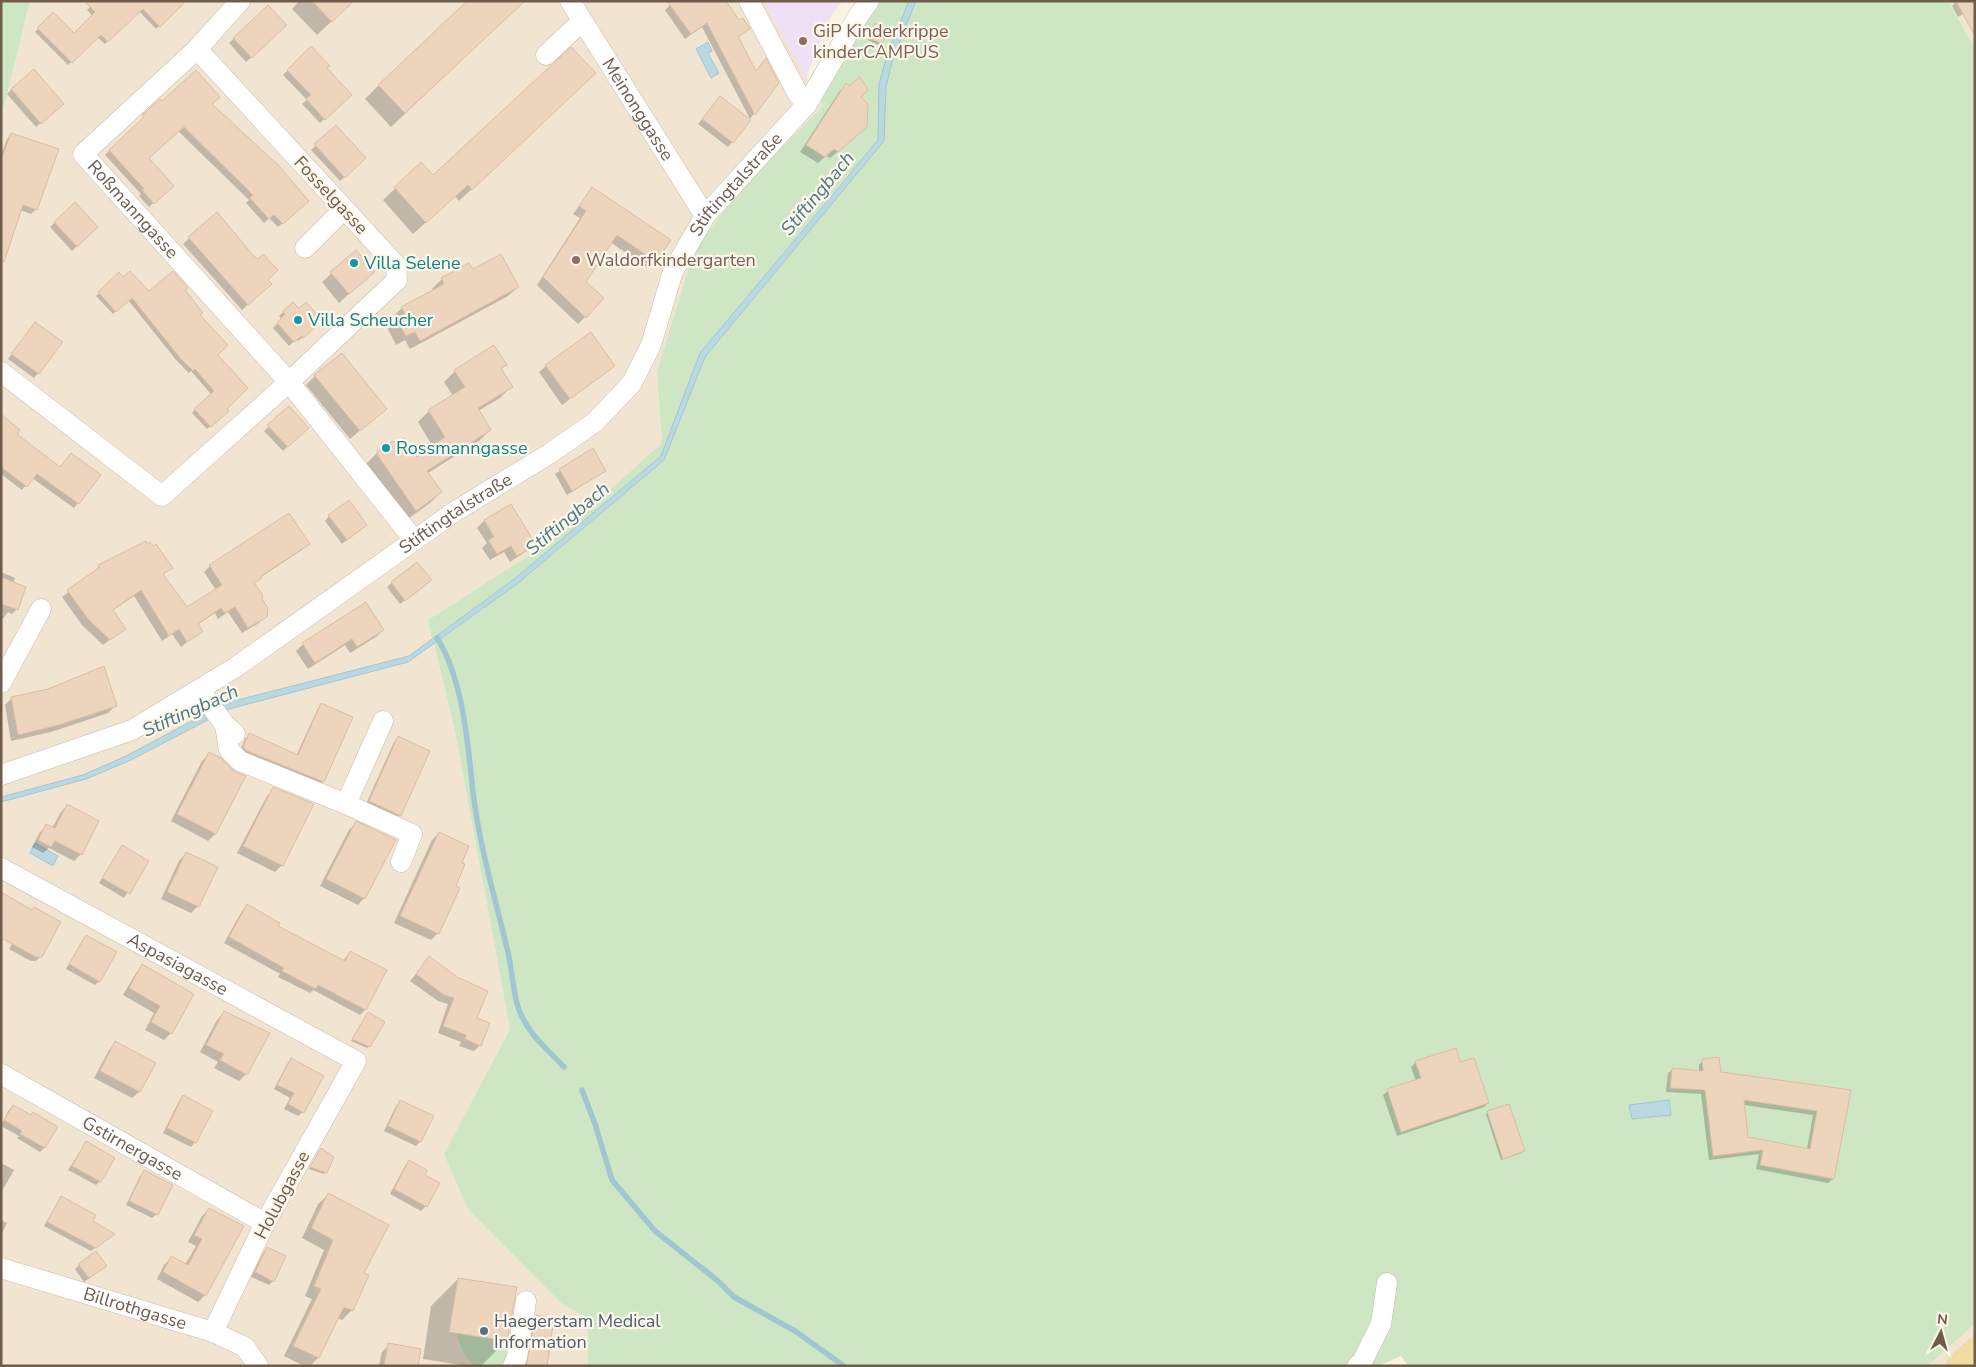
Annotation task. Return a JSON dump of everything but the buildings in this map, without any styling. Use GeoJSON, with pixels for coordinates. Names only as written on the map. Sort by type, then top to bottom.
{"type":"FeatureCollection","features":[{"type":"Feature","properties":{"kind":"main road"},"geometry":{"type":"LineString","coordinates":[[1959,1366],[1975,1351]]}},
{"type":"Feature","properties":{"kind":"street","name":"Roßmanngasse"},"geometry":{"type":"LineString","coordinates":[[240,1],[197,49],[83,154],[289,382],[414,540]]}},
{"type":"Feature","properties":{"kind":"street","name":"Meinonggasse"},"geometry":{"type":"LineString","coordinates":[[570,1],[705,216]]}},
{"type":"Feature","properties":{"kind":"street"},"geometry":{"type":"LineString","coordinates":[[749,1],[798,94],[807,104]]}},
{"type":"Feature","properties":{"kind":"street","name":"Stiftingtalstraße"},"geometry":{"type":"LineString","coordinates":[[1,775],[132,730],[204,695],[236,667],[414,540],[466,504],[549,454],[595,422],[632,383],[651,345],[673,270],[705,216],[807,104],[857,18],[869,1]]}},
{"type":"Feature","properties":{"kind":"street"},"geometry":{"type":"LineString","coordinates":[[546,55],[582,21]]}},
{"type":"Feature","properties":{"kind":"street","name":"Fosselgasse"},"geometry":{"type":"LineString","coordinates":[[197,49],[396,265],[397,280],[289,382]]}},
{"type":"Feature","properties":{"kind":"street"},"geometry":{"type":"LineString","coordinates":[[305,248],[344,209]]}},
{"type":"Feature","properties":{"kind":"street"},"geometry":{"type":"LineString","coordinates":[[1,372],[162,496],[289,382]]}},
{"type":"Feature","properties":{"kind":"street"},"geometry":{"type":"LineString","coordinates":[[1,683],[41,609]]}},
{"type":"Feature","properties":{"kind":"street"},"geometry":{"type":"LineString","coordinates":[[204,695],[225,725],[241,741]]}},
{"type":"Feature","properties":{"kind":"street"},"geometry":{"type":"LineString","coordinates":[[346,804],[383,721]]}},
{"type":"Feature","properties":{"kind":"street"},"geometry":{"type":"LineString","coordinates":[[225,725],[229,750],[240,761],[346,804],[412,834],[401,862]]}},
{"type":"Feature","properties":{"kind":"street","name":"Aspasiagasse"},"geometry":{"type":"LineString","coordinates":[[1,868],[356,1060]]}},
{"type":"Feature","properties":{"kind":"street","name":"Holubgasse"},"geometry":{"type":"LineString","coordinates":[[213,1332],[265,1223],[356,1060]]}},
{"type":"Feature","properties":{"kind":"street","name":"Gstirnergasse"},"geometry":{"type":"LineString","coordinates":[[1,1074],[265,1223]]}},
{"type":"Feature","properties":{"kind":"street","name":"Billrothgasse"},"geometry":{"type":"LineString","coordinates":[[1,1268],[213,1332],[245,1347],[258,1366]]}},
{"type":"Feature","properties":{"kind":"street"},"geometry":{"type":"LineString","coordinates":[[1357,1366],[1362,1362],[1381,1324],[1387,1283]]}},
{"type":"Feature","properties":{"kind":"street"},"geometry":{"type":"LineString","coordinates":[[513,1366],[526,1301]]}},
{"type":"Feature","properties":{"kind":"shaded area"},"geometry":{"type":"Polygon","coordinates":[[[30,1],[763,1],[823,106],[785,145],[657,372],[662,443],[556,538],[428,620],[455,731],[510,1029],[444,1154],[563,1305],[588,1318],[588,1366],[1,1366],[1,119],[30,1]]]}},
{"type":"Feature","properties":{"kind":"shaded area","name":"GiP Kinderkrippe kinderCAMPUS"},"geometry":{"type":"Polygon","coordinates":[[[763,1],[843,1],[832,14],[806,77],[763,1]]]}},
{"type":"Feature","properties":{"kind":"shaded area"},"geometry":{"type":"Polygon","coordinates":[[[1948,1],[1975,1],[1975,49],[1948,1]]]}},
{"type":"Feature","properties":{"kind":"shaded area"},"geometry":{"type":"Polygon","coordinates":[[[1975,1324],[1975,1366],[1927,1366],[1975,1324]]]}},
{"type":"Feature","properties":{"kind":"green space"},"geometry":{"type":"Polygon","coordinates":[[[1,1],[30,1],[1,119],[1,1]]]}},
{"type":"Feature","properties":{"kind":"green space"},"geometry":{"type":"Polygon","coordinates":[[[869,1],[1948,1],[1975,49],[1975,1324],[1927,1366],[1408,1366],[1401,1356],[1378,1366],[588,1366],[588,1318],[563,1305],[468,1209],[444,1154],[510,1029],[455,731],[434,644],[517,584],[664,460],[705,357],[859,170],[850,172],[700,353],[661,456],[513,580],[432,639],[428,620],[556,538],[662,443],[657,372],[694,251],[741,189],[823,106],[813,89],[869,1]]]}},
{"type":"Feature","properties":{"kind":"green space"},"geometry":{"type":"Polygon","coordinates":[[[456,1333],[508,1342],[505,1361],[500,1366],[474,1366],[463,1352],[456,1333]]]}},
{"type":"Feature","properties":{"kind":"water","name":"Stiftingbach"},"geometry":{"type":"Polygon","coordinates":[[[909,1],[916,1],[893,58],[886,87],[884,141],[705,357],[664,460],[517,584],[408,662],[229,709],[131,760],[86,779],[1,802],[1,797],[83,775],[126,756],[226,703],[409,656],[513,580],[661,456],[700,353],[878,140],[879,84],[888,52],[909,1]]]}},
{"type":"Feature","properties":{"kind":"water"},"geometry":{"type":"Polygon","coordinates":[[[708,42],[712,51],[708,53],[719,73],[711,78],[696,49],[708,42]]]}},
{"type":"Feature","properties":{"kind":"water"},"geometry":{"type":"Polygon","coordinates":[[[35,843],[58,856],[53,866],[30,853],[35,843]]]}},
{"type":"Feature","properties":{"kind":"water"},"geometry":{"type":"Polygon","coordinates":[[[1669,1100],[1671,1115],[1632,1119],[1629,1105],[1669,1100]]]}},
{"type":"Feature","properties":{"kind":"waterway"},"geometry":{"type":"LineString","coordinates":[[437,638],[453,672],[463,712],[479,831],[508,952],[518,1007],[532,1032],[564,1067]]}},
{"type":"Feature","properties":{"kind":"waterway"},"geometry":{"type":"LineString","coordinates":[[582,1090],[595,1124],[612,1180],[655,1231],[718,1281],[734,1297],[795,1331],[844,1366]]}},
{"type":"Feature","properties":{"kind":"place","name":"GiP Kinderkrippe kinderCAMPUS"},"geometry":{"type":"Point","coordinates":[803,41]}},
{"type":"Feature","properties":{"kind":"place","name":"Waldorfkindergarten"},"geometry":{"type":"Point","coordinates":[576,260]}},
{"type":"Feature","properties":{"kind":"place","name":"Villa Selene"},"geometry":{"type":"Point","coordinates":[354,263]}},
{"type":"Feature","properties":{"kind":"place","name":"Villa Scheucher"},"geometry":{"type":"Point","coordinates":[298,320]}},
{"type":"Feature","properties":{"kind":"place","name":"Rossmanngasse"},"geometry":{"type":"Point","coordinates":[386,448]}},
{"type":"Feature","properties":{"kind":"place","name":"Haegerstam Medical Information"},"geometry":{"type":"Point","coordinates":[484,1331]}}]}
